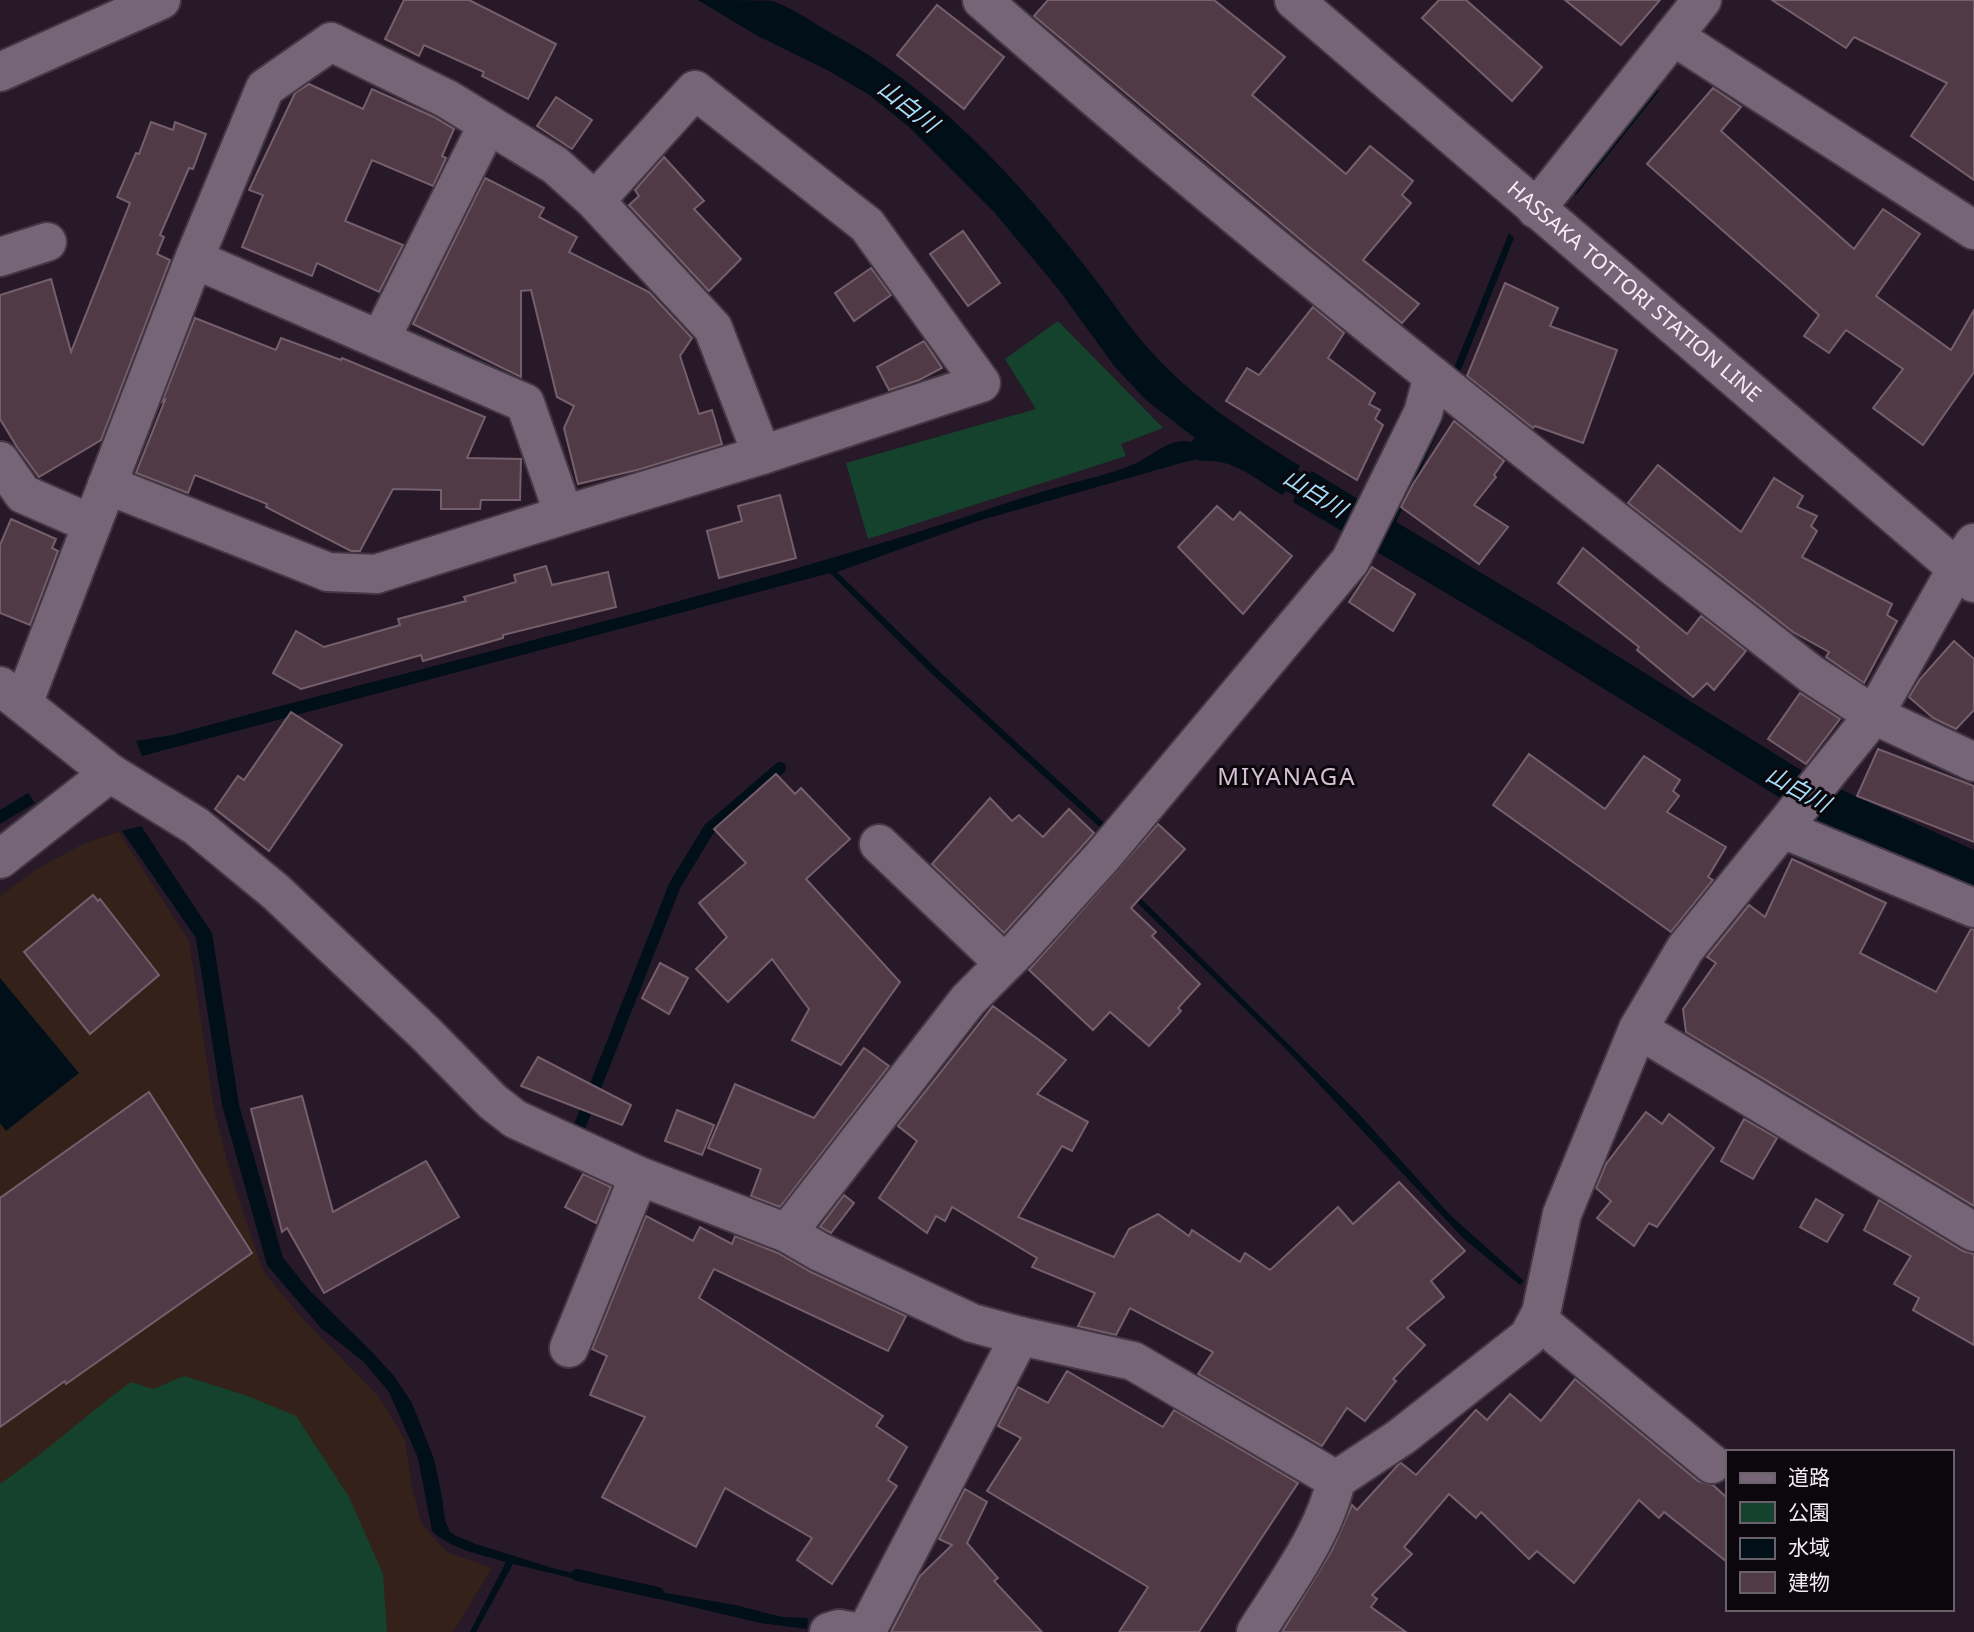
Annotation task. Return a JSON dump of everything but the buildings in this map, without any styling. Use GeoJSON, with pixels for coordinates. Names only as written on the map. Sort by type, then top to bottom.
{"type":"FeatureCollection","features":[{"type":"Feature","properties":{"kind":"street"},"geometry":{"type":"LineString","coordinates":[[0,72],[161,0]]}},
{"type":"Feature","properties":{"kind":"street"},"geometry":{"type":"LineString","coordinates":[[982,0],[1358,318],[1811,674],[1874,715],[1974,762]]}},
{"type":"Feature","properties":{"kind":"street","name":"HASSAKA TOTTORI STATION LINE"},"geometry":{"type":"LineString","coordinates":[[1294,0],[1536,209],[1968,565]]}},
{"type":"Feature","properties":{"kind":"street"},"geometry":{"type":"LineString","coordinates":[[1536,209],[1702,0]]}},
{"type":"Feature","properties":{"kind":"street"},"geometry":{"type":"LineString","coordinates":[[1673,36],[1974,230]]}},
{"type":"Feature","properties":{"kind":"street"},"geometry":{"type":"LineString","coordinates":[[762,455],[713,328],[594,201],[555,165],[447,99],[331,42],[265,88],[194,259],[92,524],[11,695],[110,773],[196,826],[276,892],[426,1034],[493,1102],[515,1119],[639,1176],[787,1233],[820,1252],[972,1323],[1133,1361],[1336,1480]]}},
{"type":"Feature","properties":{"kind":"street"},"geometry":{"type":"LineString","coordinates":[[107,485],[328,572],[376,574],[762,455],[981,383],[867,225],[695,90],[594,201]]}},
{"type":"Feature","properties":{"kind":"street"},"geometry":{"type":"LineString","coordinates":[[380,340],[488,124]]}},
{"type":"Feature","properties":{"kind":"street"},"geometry":{"type":"LineString","coordinates":[[0,257],[47,242]]}},
{"type":"Feature","properties":{"kind":"street"},"geometry":{"type":"LineString","coordinates":[[194,259],[525,403],[564,515]]}},
{"type":"Feature","properties":{"kind":"street"},"geometry":{"type":"LineString","coordinates":[[787,1233],[968,1000],[1103,856],[1350,561],[1423,413],[1433,376]]}},
{"type":"Feature","properties":{"kind":"street"},"geometry":{"type":"LineString","coordinates":[[0,461],[23,494],[92,524]]}},
{"type":"Feature","properties":{"kind":"street"},"geometry":{"type":"LineString","coordinates":[[1256,1632],[1309,1546],[1333,1497],[1336,1480],[1401,1437],[1528,1337],[1538,1321],[1562,1214],[1638,1029],[1685,949],[1874,715],[1968,565]]}},
{"type":"Feature","properties":{"kind":"street"},"geometry":{"type":"LineString","coordinates":[[0,859],[110,773]]}},
{"type":"Feature","properties":{"kind":"street"},"geometry":{"type":"LineString","coordinates":[[1783,829],[1974,908]]}},
{"type":"Feature","properties":{"kind":"street"},"geometry":{"type":"LineString","coordinates":[[879,844],[1004,964]]}},
{"type":"Feature","properties":{"kind":"street"},"geometry":{"type":"LineString","coordinates":[[1638,1029],[1974,1232]]}},
{"type":"Feature","properties":{"kind":"street"},"geometry":{"type":"LineString","coordinates":[[569,1348],[639,1176]]}},
{"type":"Feature","properties":{"kind":"street"},"geometry":{"type":"LineString","coordinates":[[1538,1321],[1712,1464]]}},
{"type":"Feature","properties":{"kind":"street"},"geometry":{"type":"LineString","coordinates":[[866,1632],[1020,1336]]}},
{"type":"Feature","properties":{"kind":"street"},"geometry":{"type":"LineString","coordinates":[[829,1632],[839,1629],[855,1632]]}},
{"type":"Feature","properties":{"kind":"shaded area"},"geometry":{"type":"Polygon","coordinates":[[[119,832],[189,941],[214,1109],[230,1173],[263,1271],[301,1317],[379,1397],[405,1440],[412,1487],[422,1525],[447,1552],[492,1568],[453,1632],[0,1632],[0,896],[40,867],[85,843],[119,832]]]}},
{"type":"Feature","properties":{"kind":"green space"},"geometry":{"type":"Polygon","coordinates":[[[1058,321],[1163,428],[1121,444],[1126,456],[868,539],[846,463],[1036,409],[1005,359],[1058,321]]]}},
{"type":"Feature","properties":{"kind":"green space"},"geometry":{"type":"Polygon","coordinates":[[[184,1376],[245,1395],[296,1416],[349,1497],[383,1574],[387,1632],[0,1632],[0,1484],[131,1382],[153,1389],[184,1376]]]}},
{"type":"Feature","properties":{"kind":"water","name":"山白川"},"geometry":{"type":"Polygon","coordinates":[[[698,0],[772,1],[780,4],[871,57],[907,82],[941,109],[1003,169],[1097,281],[1138,337],[1173,374],[1225,416],[1300,466],[1298,470],[1307,476],[1312,471],[1389,518],[1439,416],[1444,419],[1396,522],[1809,775],[1974,850],[1974,894],[1836,837],[1787,802],[1530,643],[1293,502],[1295,496],[1286,491],[1282,495],[1233,466],[1198,459],[978,521],[837,572],[943,675],[1111,829],[1106,833],[931,673],[830,573],[142,756],[136,741],[172,735],[570,630],[867,548],[1037,493],[1116,471],[1141,461],[1169,444],[1191,442],[1195,438],[1146,400],[1115,367],[1059,290],[995,213],[908,126],[868,94],[829,71],[756,35],[698,0]]]}},
{"type":"Feature","properties":{"kind":"water"},"geometry":{"type":"Polygon","coordinates":[[[1653,87],[1659,91],[1576,195],[1572,191],[1653,87]]]}},
{"type":"Feature","properties":{"kind":"water"},"geometry":{"type":"Polygon","coordinates":[[[1509,233],[1514,238],[1456,382],[1450,378],[1509,233]]]}},
{"type":"Feature","properties":{"kind":"water"},"geometry":{"type":"Polygon","coordinates":[[[28,793],[35,803],[0,824],[0,810],[28,793]]]}},
{"type":"Feature","properties":{"kind":"water"},"geometry":{"type":"Polygon","coordinates":[[[141,826],[212,933],[239,1105],[283,1258],[309,1290],[394,1376],[412,1403],[434,1459],[445,1521],[450,1532],[476,1544],[552,1568],[626,1586],[735,1605],[782,1617],[808,1618],[807,1629],[760,1623],[513,1564],[476,1632],[470,1632],[506,1562],[457,1547],[432,1531],[418,1458],[389,1392],[364,1362],[321,1328],[267,1265],[222,1105],[196,938],[122,831],[141,826]]]}},
{"type":"Feature","properties":{"kind":"water"},"geometry":{"type":"Polygon","coordinates":[[[1109,867],[1358,1113],[1450,1215],[1524,1281],[1520,1285],[1463,1238],[1286,1049],[1105,871],[1109,867]]]}},
{"type":"Feature","properties":{"kind":"water"},"geometry":{"type":"Polygon","coordinates":[[[0,978],[79,1073],[6,1131],[0,1123],[0,978]]]}},
{"type":"Feature","properties":{"kind":"waterway"},"geometry":{"type":"LineString","coordinates":[[575,1138],[675,885],[709,829],[780,768]]}},
{"type":"Feature","properties":{"kind":"waterway"},"geometry":{"type":"LineString","coordinates":[[577,1575],[658,1593]]}},
{"type":"Feature","properties":{"kind":"district","name":"MIYANAGA"},"geometry":{"type":"Point","coordinates":[1287,777]}}]}
